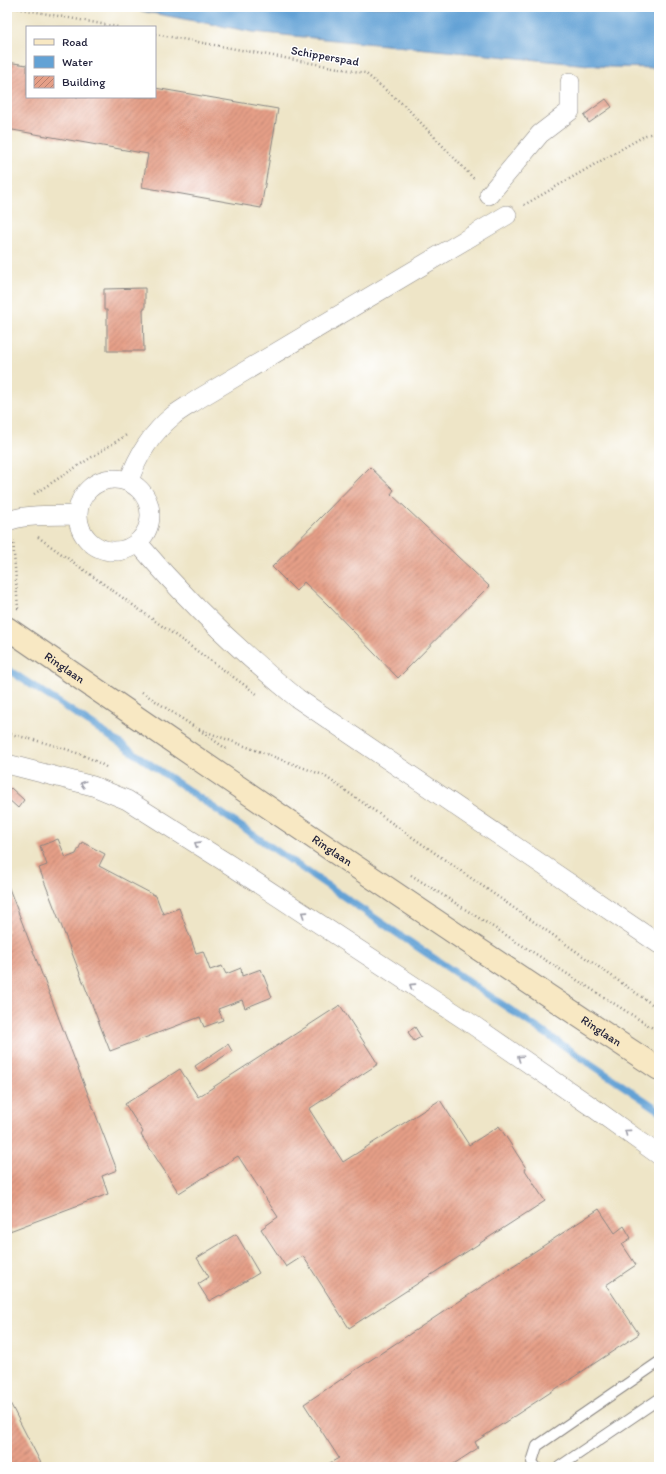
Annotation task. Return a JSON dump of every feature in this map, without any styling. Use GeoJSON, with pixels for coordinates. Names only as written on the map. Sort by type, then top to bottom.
{"type":"FeatureCollection","features":[{"type":"Feature","properties":{"kind":"main road","name":"Ringlaan"},"geometry":{"type":"LineString","coordinates":[[7,628],[180,748],[466,942],[659,1070]]}},
{"type":"Feature","properties":{"kind":"street"},"geometry":{"type":"LineString","coordinates":[[489,196],[540,134],[570,111],[570,82]]}},
{"type":"Feature","properties":{"kind":"street"},"geometry":{"type":"LineString","coordinates":[[129,481],[134,467],[154,434],[174,415],[507,215]]}},
{"type":"Feature","properties":{"kind":"street"},"geometry":{"type":"LineString","coordinates":[[108,478],[129,481],[144,493],[150,511],[148,526],[138,543],[125,549],[108,550],[94,544],[83,533],[78,515],[80,503],[89,489],[108,478]]}},
{"type":"Feature","properties":{"kind":"street"},"geometry":{"type":"LineString","coordinates":[[9,520],[42,516],[78,515]]}},
{"type":"Feature","properties":{"kind":"street"},"geometry":{"type":"LineString","coordinates":[[138,543],[160,569],[222,633],[259,667],[297,698],[659,944]]}},
{"type":"Feature","properties":{"kind":"street"},"geometry":{"type":"LineString","coordinates":[[7,764],[93,786],[127,800],[230,865],[466,1021],[595,1109],[659,1155]]}},
{"type":"Feature","properties":{"kind":"lane"},"geometry":{"type":"LineString","coordinates":[[536,1467],[532,1462],[537,1446],[659,1362]]}},
{"type":"Feature","properties":{"kind":"lane"},"geometry":{"type":"LineString","coordinates":[[559,1467],[659,1399]]}},
{"type":"Feature","properties":{"kind":"path"},"geometry":{"type":"LineString","coordinates":[[10,7],[113,26]]}},
{"type":"Feature","properties":{"kind":"path","name":"Schipperspad"},"geometry":{"type":"LineString","coordinates":[[156,34],[365,72],[405,106],[489,196]]}},
{"type":"Feature","properties":{"kind":"path"},"geometry":{"type":"LineString","coordinates":[[507,215],[646,136],[659,132]]}},
{"type":"Feature","properties":{"kind":"path"},"geometry":{"type":"LineString","coordinates":[[33,495],[132,431]]}},
{"type":"Feature","properties":{"kind":"path"},"geometry":{"type":"LineString","coordinates":[[9,520],[18,608],[24,612]]}},
{"type":"Feature","properties":{"kind":"path"},"geometry":{"type":"LineString","coordinates":[[136,688],[228,750]]}},
{"type":"Feature","properties":{"kind":"path"},"geometry":{"type":"LineString","coordinates":[[196,728],[323,775],[659,1009]]}},
{"type":"Feature","properties":{"kind":"path"},"geometry":{"type":"LineString","coordinates":[[405,871],[659,1032]]}},
{"type":"Feature","properties":{"kind":"water"},"geometry":{"type":"Polygon","coordinates":[[[120,7],[659,7],[659,68],[609,67],[253,32],[120,7]]]}},
{"type":"Feature","properties":{"kind":"building"},"geometry":{"type":"Polygon","coordinates":[[[7,62],[26,65],[26,98],[156,98],[156,88],[278,109],[261,208],[142,187],[148,154],[7,129],[7,62]]]}},
{"type":"Feature","properties":{"kind":"building"},"geometry":{"type":"Polygon","coordinates":[[[606,99],[612,107],[589,123],[584,115],[606,99]]]}},
{"type":"Feature","properties":{"kind":"building"},"geometry":{"type":"Polygon","coordinates":[[[145,288],[145,309],[143,309],[144,351],[107,351],[107,310],[104,310],[104,289],[145,288]]]}},
{"type":"Feature","properties":{"kind":"building"},"geometry":{"type":"Polygon","coordinates":[[[370,467],[394,490],[391,494],[489,586],[398,678],[304,582],[296,591],[272,567],[370,467]]]}},
{"type":"Feature","properties":{"kind":"building"},"geometry":{"type":"Polygon","coordinates":[[[11,788],[24,800],[18,808],[7,798],[7,792],[11,788]]]}},
{"type":"Feature","properties":{"kind":"building"},"geometry":{"type":"Polygon","coordinates":[[[58,839],[66,858],[76,854],[82,842],[105,854],[99,866],[156,896],[163,914],[179,908],[196,953],[203,951],[210,970],[222,966],[226,974],[241,968],[242,976],[261,969],[272,997],[245,1008],[242,1000],[218,1009],[223,1020],[204,1027],[200,1017],[110,1051],[39,868],[47,865],[40,846],[58,839]]]}},
{"type":"Feature","properties":{"kind":"building"},"geometry":{"type":"Polygon","coordinates":[[[7,883],[117,1170],[102,1176],[108,1194],[7,1232],[7,883]]]}},
{"type":"Feature","properties":{"kind":"building"},"geometry":{"type":"Polygon","coordinates":[[[340,1005],[378,1064],[309,1109],[343,1162],[440,1100],[469,1145],[499,1126],[545,1201],[349,1328],[303,1256],[286,1267],[261,1229],[278,1217],[238,1156],[179,1193],[141,1135],[143,1132],[125,1104],[180,1069],[198,1097],[340,1005]]]}},
{"type":"Feature","properties":{"kind":"building"},"geometry":{"type":"Polygon","coordinates":[[[415,1027],[421,1037],[414,1041],[408,1032],[415,1027]]]}},
{"type":"Feature","properties":{"kind":"building"},"geometry":{"type":"Polygon","coordinates":[[[228,1044],[232,1051],[199,1072],[195,1066],[228,1044]]]}},
{"type":"Feature","properties":{"kind":"building"},"geometry":{"type":"Polygon","coordinates":[[[599,1209],[615,1233],[624,1226],[631,1238],[622,1244],[636,1265],[606,1285],[639,1334],[475,1442],[478,1448],[449,1467],[330,1467],[328,1464],[339,1458],[304,1404],[599,1209]]]}},
{"type":"Feature","properties":{"kind":"building"},"geometry":{"type":"Polygon","coordinates":[[[236,1234],[259,1273],[221,1296],[220,1295],[209,1301],[198,1284],[209,1277],[197,1258],[236,1234]]]}},
{"type":"Feature","properties":{"kind":"building"},"geometry":{"type":"Polygon","coordinates":[[[7,1397],[43,1467],[7,1467],[7,1397]]]}},
{"type":"Feature","properties":{"kind":"waterway"},"geometry":{"type":"LineString","coordinates":[[7,669],[93,725],[404,938],[659,1110]]}}]}
